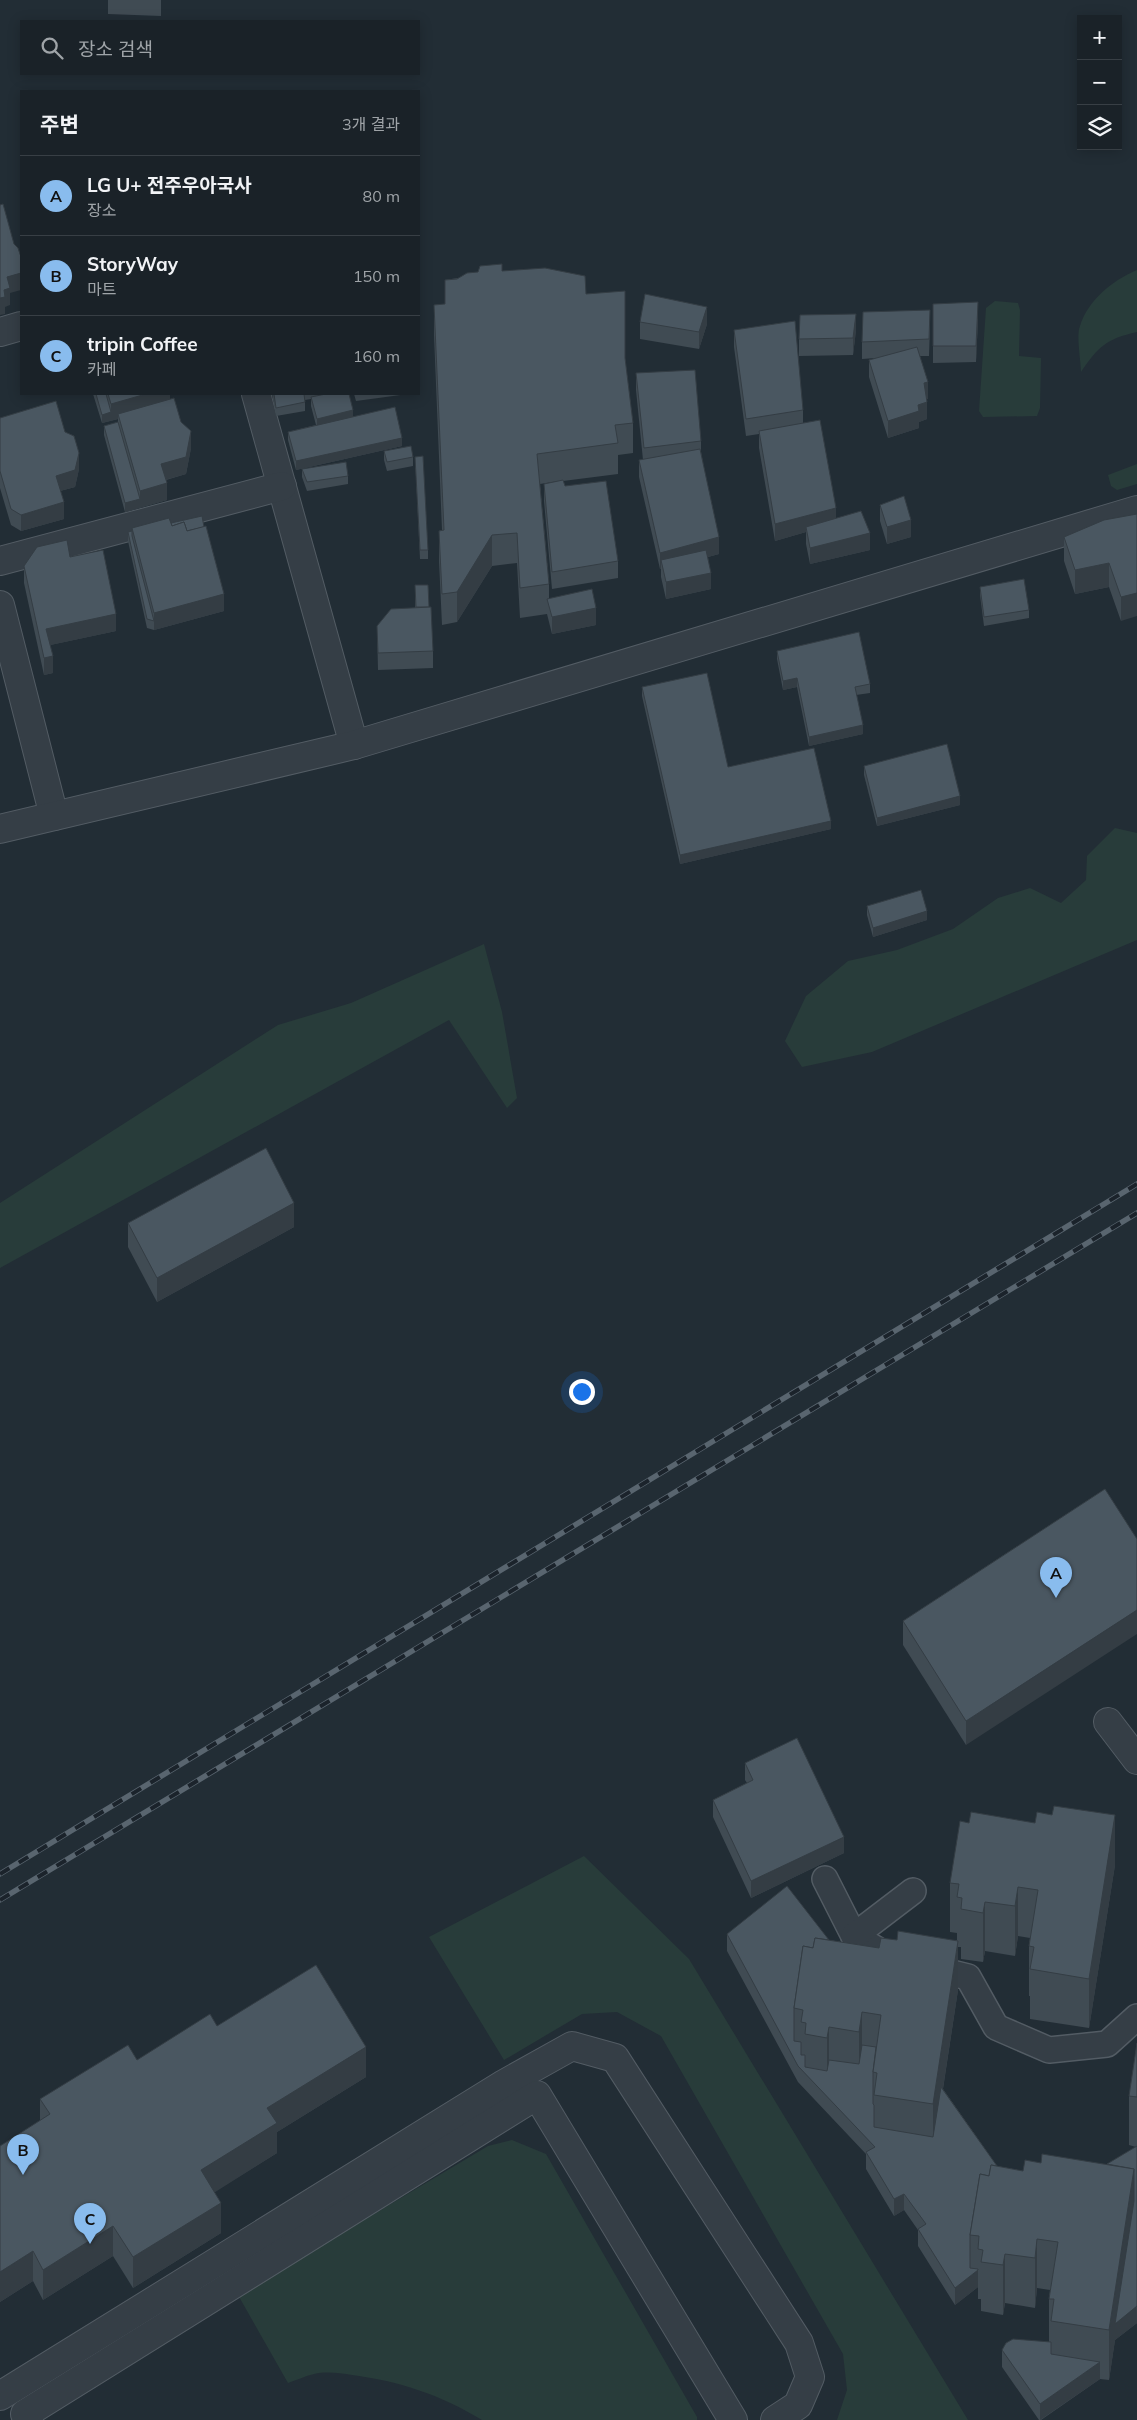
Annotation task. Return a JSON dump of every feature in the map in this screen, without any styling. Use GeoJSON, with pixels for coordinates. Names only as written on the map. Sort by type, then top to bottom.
{"type":"FeatureCollection","features":[{"type":"Feature","properties":{"kind":"street"},"geometry":{"type":"LineString","coordinates":[[0,332],[20,326]]}},
{"type":"Feature","properties":{"kind":"street"},"geometry":{"type":"LineString","coordinates":[[256,395],[354,745]]}},
{"type":"Feature","properties":{"kind":"street"},"geometry":{"type":"LineString","coordinates":[[0,561],[282,486]]}},
{"type":"Feature","properties":{"kind":"street"},"geometry":{"type":"LineString","coordinates":[[0,829],[354,745],[1137,510]]}},
{"type":"Feature","properties":{"kind":"street"},"geometry":{"type":"LineString","coordinates":[[0,605],[54,816]]}},
{"type":"Feature","properties":{"kind":"street"},"geometry":{"type":"LineString","coordinates":[[1108,1722],[1137,1760]]}},
{"type":"Feature","properties":{"kind":"street"},"geometry":{"type":"LineString","coordinates":[[0,2396],[504,2084],[572,2046],[615,2058],[799,2342],[810,2377],[798,2405],[775,2420]]}},
{"type":"Feature","properties":{"kind":"street"},"geometry":{"type":"LineString","coordinates":[[29,2420],[25,2414],[537,2095],[732,2420]]}},
{"type":"Feature","properties":{"kind":"lane"},"geometry":{"type":"LineString","coordinates":[[825,1878],[854,1936],[891,1958],[968,1977],[996,2028],[1049,2050],[1107,2044],[1137,2018]]}},
{"type":"Feature","properties":{"kind":"lane"},"geometry":{"type":"LineString","coordinates":[[854,1936],[913,1891]]}},
{"type":"Feature","properties":{"kind":"green space"},"geometry":{"type":"Polygon","coordinates":[[[1137,270],[1137,332],[1110,341],[1104,345],[1081,372],[1078,335],[1084,317],[1095,299],[1102,292],[1119,279],[1137,270]]]}},
{"type":"Feature","properties":{"kind":"green space"},"geometry":{"type":"Polygon","coordinates":[[[995,301],[1018,303],[1020,310],[1019,356],[1041,358],[1040,408],[1037,416],[983,417],[979,411],[986,308],[995,301]]]}},
{"type":"Feature","properties":{"kind":"green space"},"geometry":{"type":"Polygon","coordinates":[[[1137,464],[1137,484],[1117,490],[1111,486],[1108,475],[1137,464]]]}},
{"type":"Feature","properties":{"kind":"green space"},"geometry":{"type":"Polygon","coordinates":[[[1115,828],[1137,833],[1137,940],[872,1052],[802,1067],[785,1041],[806,996],[848,961],[897,950],[953,929],[998,898],[1030,888],[1061,903],[1086,880],[1087,856],[1115,828]]]}},
{"type":"Feature","properties":{"kind":"green space"},"geometry":{"type":"Polygon","coordinates":[[[484,944],[502,1012],[517,1098],[507,1108],[449,1020],[0,1268],[0,1203],[278,1025],[351,1003],[484,944]]]}},
{"type":"Feature","properties":{"kind":"green space"},"geometry":{"type":"Polygon","coordinates":[[[584,1856],[689,1959],[968,2420],[837,2420],[847,2390],[843,2354],[661,2036],[617,2012],[582,2014],[504,2060],[429,1937],[584,1856]]]}},
{"type":"Feature","properties":{"kind":"green space"},"geometry":{"type":"Polygon","coordinates":[[[512,2140],[546,2154],[697,2420],[482,2420],[435,2396],[386,2381],[338,2373],[323,2373],[288,2383],[238,2295],[488,2146],[512,2140]]]}},
{"type":"Feature","properties":{"kind":"building"},"geometry":{"type":"Polygon","coordinates":[[[3,204],[14,244],[20,254],[20,273],[7,277],[10,288],[4,290],[5,297],[0,298],[0,205],[3,204]]]}},
{"type":"Feature","properties":{"kind":"building"},"geometry":{"type":"Polygon","coordinates":[[[502,264],[502,271],[545,268],[585,276],[586,294],[625,291],[625,358],[633,423],[615,425],[618,443],[537,454],[549,584],[520,588],[517,533],[492,535],[457,592],[442,594],[439,531],[444,530],[434,305],[445,304],[445,280],[457,279],[467,273],[478,272],[480,266],[502,264]]]}},
{"type":"Feature","properties":{"kind":"building"},"geometry":{"type":"Polygon","coordinates":[[[645,294],[707,307],[699,332],[640,322],[645,294]]]}},
{"type":"Feature","properties":{"kind":"building"},"geometry":{"type":"Polygon","coordinates":[[[978,302],[976,346],[933,346],[933,304],[978,302]]]}},
{"type":"Feature","properties":{"kind":"building"},"geometry":{"type":"Polygon","coordinates":[[[930,310],[929,339],[862,342],[863,312],[930,310]]]}},
{"type":"Feature","properties":{"kind":"building"},"geometry":{"type":"Polygon","coordinates":[[[856,314],[853,338],[799,339],[800,315],[856,314]]]}},
{"type":"Feature","properties":{"kind":"building"},"geometry":{"type":"Polygon","coordinates":[[[795,321],[803,410],[746,419],[734,330],[795,321]]]}},
{"type":"Feature","properties":{"kind":"building"},"geometry":{"type":"Polygon","coordinates":[[[917,347],[928,382],[924,383],[927,402],[918,405],[919,411],[888,421],[869,360],[917,347]]]}},
{"type":"Feature","properties":{"kind":"building"},"geometry":{"type":"Polygon","coordinates":[[[695,370],[701,441],[644,448],[636,373],[695,370]]]}},
{"type":"Feature","properties":{"kind":"building"},"geometry":{"type":"Polygon","coordinates":[[[96,395],[106,395],[111,412],[102,415],[96,395]]]}},
{"type":"Feature","properties":{"kind":"building"},"geometry":{"type":"Polygon","coordinates":[[[108,395],[142,395],[111,404],[108,395]]]}},
{"type":"Feature","properties":{"kind":"building"},"geometry":{"type":"Polygon","coordinates":[[[274,395],[304,395],[305,402],[276,408],[274,395]]]}},
{"type":"Feature","properties":{"kind":"building"},"geometry":{"type":"Polygon","coordinates":[[[349,395],[353,410],[317,419],[311,397],[349,395]]]}},
{"type":"Feature","properties":{"kind":"building"},"geometry":{"type":"Polygon","coordinates":[[[174,398],[181,422],[191,431],[186,457],[161,464],[167,483],[140,491],[118,414],[174,398]]]}},
{"type":"Feature","properties":{"kind":"building"},"geometry":{"type":"Polygon","coordinates":[[[56,401],[65,432],[74,436],[79,453],[75,470],[56,476],[64,502],[21,515],[11,509],[0,471],[0,418],[56,401]]]}},
{"type":"Feature","properties":{"kind":"building"},"geometry":{"type":"Polygon","coordinates":[[[395,407],[402,438],[296,461],[288,432],[395,407]]]}},
{"type":"Feature","properties":{"kind":"building"},"geometry":{"type":"Polygon","coordinates":[[[820,420],[836,508],[775,524],[759,431],[820,420]]]}},
{"type":"Feature","properties":{"kind":"building"},"geometry":{"type":"Polygon","coordinates":[[[118,422],[140,499],[125,503],[104,426],[118,422]]]}},
{"type":"Feature","properties":{"kind":"building"},"geometry":{"type":"Polygon","coordinates":[[[411,446],[413,457],[387,462],[384,451],[411,446]]]}},
{"type":"Feature","properties":{"kind":"building"},"geometry":{"type":"Polygon","coordinates":[[[700,449],[719,537],[660,553],[639,460],[700,449]]]}},
{"type":"Feature","properties":{"kind":"building"},"geometry":{"type":"Polygon","coordinates":[[[423,456],[428,550],[420,550],[415,457],[423,456]]]}},
{"type":"Feature","properties":{"kind":"building"},"geometry":{"type":"Polygon","coordinates":[[[346,462],[348,476],[307,482],[302,469],[346,462]]]}},
{"type":"Feature","properties":{"kind":"building"},"geometry":{"type":"Polygon","coordinates":[[[563,480],[565,486],[606,481],[618,561],[552,572],[544,484],[563,480]]]}},
{"type":"Feature","properties":{"kind":"building"},"geometry":{"type":"Polygon","coordinates":[[[904,496],[911,520],[887,527],[880,505],[904,496]]]}},
{"type":"Feature","properties":{"kind":"building"},"geometry":{"type":"Polygon","coordinates":[[[861,511],[870,533],[810,548],[806,527],[861,511]]]}},
{"type":"Feature","properties":{"kind":"building"},"geometry":{"type":"Polygon","coordinates":[[[1137,514],[1137,593],[1121,597],[1109,563],[1075,570],[1064,537],[1104,520],[1137,514]]]}},
{"type":"Feature","properties":{"kind":"building"},"geometry":{"type":"Polygon","coordinates":[[[202,516],[204,527],[187,531],[184,522],[172,526],[171,523],[202,516]]]}},
{"type":"Feature","properties":{"kind":"building"},"geometry":{"type":"Polygon","coordinates":[[[169,518],[172,526],[184,522],[187,531],[206,526],[224,594],[154,613],[132,528],[169,518]]]}},
{"type":"Feature","properties":{"kind":"building"},"geometry":{"type":"Polygon","coordinates":[[[132,531],[154,621],[147,619],[128,532],[132,531]]]}},
{"type":"Feature","properties":{"kind":"building"},"geometry":{"type":"Polygon","coordinates":[[[67,540],[70,557],[103,550],[116,614],[46,629],[53,656],[44,658],[24,566],[37,547],[67,540]]]}},
{"type":"Feature","properties":{"kind":"building"},"geometry":{"type":"Polygon","coordinates":[[[706,550],[711,573],[666,582],[661,560],[706,550]]]}},
{"type":"Feature","properties":{"kind":"building"},"geometry":{"type":"Polygon","coordinates":[[[1024,579],[1029,610],[984,617],[980,587],[1024,579]]]}},
{"type":"Feature","properties":{"kind":"building"},"geometry":{"type":"Polygon","coordinates":[[[415,585],[428,585],[429,607],[416,607],[415,585]]]}},
{"type":"Feature","properties":{"kind":"building"},"geometry":{"type":"Polygon","coordinates":[[[592,589],[596,608],[552,617],[547,599],[592,589]]]}},
{"type":"Feature","properties":{"kind":"building"},"geometry":{"type":"Polygon","coordinates":[[[431,607],[433,651],[378,653],[377,626],[391,609],[431,607]]]}},
{"type":"Feature","properties":{"kind":"building"},"geometry":{"type":"Polygon","coordinates":[[[859,632],[870,684],[855,687],[863,725],[809,737],[797,678],[783,681],[777,651],[859,632]]]}},
{"type":"Feature","properties":{"kind":"building"},"geometry":{"type":"Polygon","coordinates":[[[707,673],[728,767],[814,748],[831,821],[680,855],[642,687],[707,673]]]}},
{"type":"Feature","properties":{"kind":"building"},"geometry":{"type":"Polygon","coordinates":[[[947,744],[960,796],[877,818],[864,766],[947,744]]]}},
{"type":"Feature","properties":{"kind":"building"},"geometry":{"type":"Polygon","coordinates":[[[921,890],[927,911],[873,928],[867,906],[921,890]]]}},
{"type":"Feature","properties":{"kind":"building"},"geometry":{"type":"Polygon","coordinates":[[[266,1148],[294,1203],[157,1278],[128,1223],[266,1148]]]}},
{"type":"Feature","properties":{"kind":"building"},"geometry":{"type":"Polygon","coordinates":[[[1105,1489],[1137,1539],[1137,1610],[966,1721],[903,1621],[1105,1489]]]}},
{"type":"Feature","properties":{"kind":"building"},"geometry":{"type":"Polygon","coordinates":[[[797,1738],[844,1837],[751,1881],[713,1800],[753,1780],[745,1763],[797,1738]]]}},
{"type":"Feature","properties":{"kind":"building"},"geometry":{"type":"Polygon","coordinates":[[[1054,1806],[1115,1815],[1089,1979],[1030,1969],[1034,1947],[1029,1946],[1038,1890],[1018,1887],[1015,1906],[985,1902],[983,1913],[961,1909],[962,1898],[957,1897],[959,1884],[950,1883],[960,1821],[969,1823],[971,1812],[1035,1823],[1037,1812],[1052,1815],[1054,1806]]]}},
{"type":"Feature","properties":{"kind":"building"},"geometry":{"type":"Polygon","coordinates":[[[787,1886],[829,1940],[815,1938],[813,1948],[803,1946],[794,2008],[794,2041],[801,2042],[801,2055],[805,2055],[805,2067],[827,2071],[829,2060],[859,2064],[862,2045],[876,2047],[873,2072],[874,2127],[933,2137],[941,2087],[997,2166],[991,2165],[989,2176],[980,2174],[970,2235],[970,2268],[978,2270],[955,2288],[918,2229],[926,2224],[904,2194],[894,2199],[866,2152],[875,2147],[798,2066],[727,1934],[787,1886]]]}},
{"type":"Feature","properties":{"kind":"building"},"geometry":{"type":"Polygon","coordinates":[[[898,1931],[958,1941],[933,2104],[874,2095],[877,2073],[873,2072],[881,2015],[862,2012],[859,2032],[829,2027],[827,2038],[805,2034],[806,2023],[801,2022],[803,2010],[794,2008],[803,1946],[813,1948],[815,1938],[879,1948],[881,1938],[897,1940],[898,1931]]]}},
{"type":"Feature","properties":{"kind":"building"},"geometry":{"type":"Polygon","coordinates":[[[316,1965],[366,2047],[267,2108],[277,2123],[201,2170],[221,2203],[133,2257],[113,2226],[43,2270],[33,2251],[0,2272],[0,2146],[50,2114],[40,2099],[128,2045],[137,2060],[210,2014],[217,2026],[316,1965]]]}},
{"type":"Feature","properties":{"kind":"building"},"geometry":{"type":"Polygon","coordinates":[[[1137,2043],[1137,2097],[1129,2096],[1137,2043]]]}},
{"type":"Feature","properties":{"kind":"building"},"geometry":{"type":"Polygon","coordinates":[[[1137,2146],[1137,2306],[1115,2324],[1134,2201],[1134,2169],[1107,2164],[1137,2146]]]}},
{"type":"Feature","properties":{"kind":"building"},"geometry":{"type":"Polygon","coordinates":[[[1042,2154],[1134,2169],[1109,2330],[1051,2321],[1054,2299],[1049,2299],[1058,2242],[1037,2239],[1035,2258],[1005,2254],[1003,2265],[981,2262],[983,2250],[978,2249],[979,2236],[970,2235],[980,2174],[989,2176],[991,2165],[1023,2171],[1025,2160],[1041,2163],[1042,2154]]]}},
{"type":"Feature","properties":{"kind":"building"},"geometry":{"type":"Polygon","coordinates":[[[1013,2339],[1051,2342],[1051,2354],[1100,2362],[1040,2404],[1002,2350],[1006,2343],[1013,2339]]]}},
{"type":"Feature","properties":{"kind":"railway"},"geometry":{"type":"LineString","coordinates":[[0,1874],[1137,1184]]}},
{"type":"Feature","properties":{"kind":"railway"},"geometry":{"type":"LineString","coordinates":[[0,1900],[1137,1213]]}},
{"type":"Feature","properties":{"kind":"place","name":"LG U+ 전주우아국사"},"geometry":{"type":"Point","coordinates":[1056,1598]}},
{"type":"Feature","properties":{"kind":"place","name":"StoryWay"},"geometry":{"type":"Point","coordinates":[23,2175]}},
{"type":"Feature","properties":{"kind":"place","name":"tripin Coffee"},"geometry":{"type":"Point","coordinates":[90,2244]}}]}
